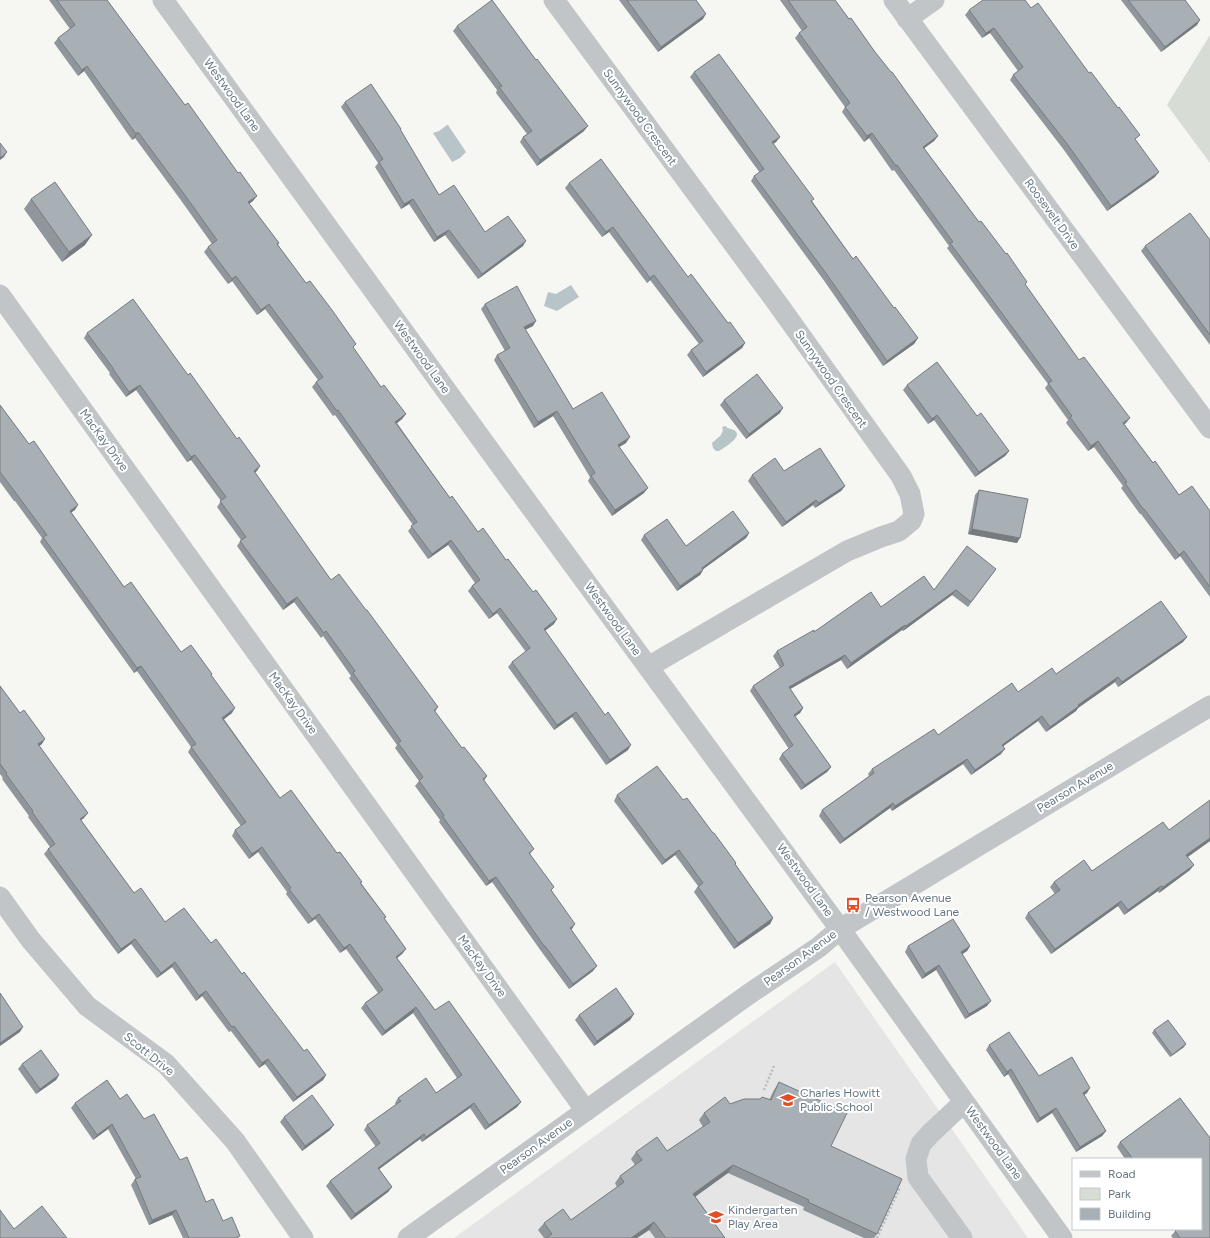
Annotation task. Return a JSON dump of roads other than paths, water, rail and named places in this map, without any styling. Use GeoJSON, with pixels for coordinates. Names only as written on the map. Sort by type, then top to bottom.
{"type":"FeatureCollection","features":[{"type":"Feature","properties":{"kind":"street","name":"Westwood Lane"},"geometry":{"type":"LineString","coordinates":[[163,0],[504,471],[840,929],[1062,1238]]}},
{"type":"Feature","properties":{"kind":"street","name":"Sunnywood Crescent"},"geometry":{"type":"LineString","coordinates":[[554,0],[775,300],[901,476],[910,494],[914,514],[910,521],[899,531],[880,537],[847,551],[648,667]]}},
{"type":"Feature","properties":{"kind":"street","name":"Roosevelt Drive"},"geometry":{"type":"LineString","coordinates":[[894,0],[1210,428]]}},
{"type":"Feature","properties":{"kind":"street"},"geometry":{"type":"LineString","coordinates":[[907,19],[934,0]]}},
{"type":"Feature","properties":{"kind":"street","name":"MacKay Drive"},"geometry":{"type":"LineString","coordinates":[[0,295],[586,1111]]}},
{"type":"Feature","properties":{"kind":"street","name":"Pearson Avenue"},"geometry":{"type":"LineString","coordinates":[[408,1238],[749,994],[819,947],[840,929],[1210,706]]}},
{"type":"Feature","properties":{"kind":"street","name":"Scott Drive"},"geometry":{"type":"LineString","coordinates":[[0,897],[30,939],[87,1006],[166,1064],[235,1141],[303,1238]]}},
{"type":"Feature","properties":{"kind":"street"},"geometry":{"type":"LineString","coordinates":[[962,1238],[918,1177],[916,1159],[921,1144],[964,1102]]}},
{"type":"Feature","properties":{"kind":"place","name":"Pearson Avenue / Westwood Lane"},"geometry":{"type":"Point","coordinates":[853,905]}},
{"type":"Feature","properties":{"kind":"place","name":"Charles Howitt Public School"},"geometry":{"type":"Point","coordinates":[788,1100]}},
{"type":"Feature","properties":{"kind":"place","name":"Kindergarten Play Area"},"geometry":{"type":"Point","coordinates":[716,1217]}}]}
